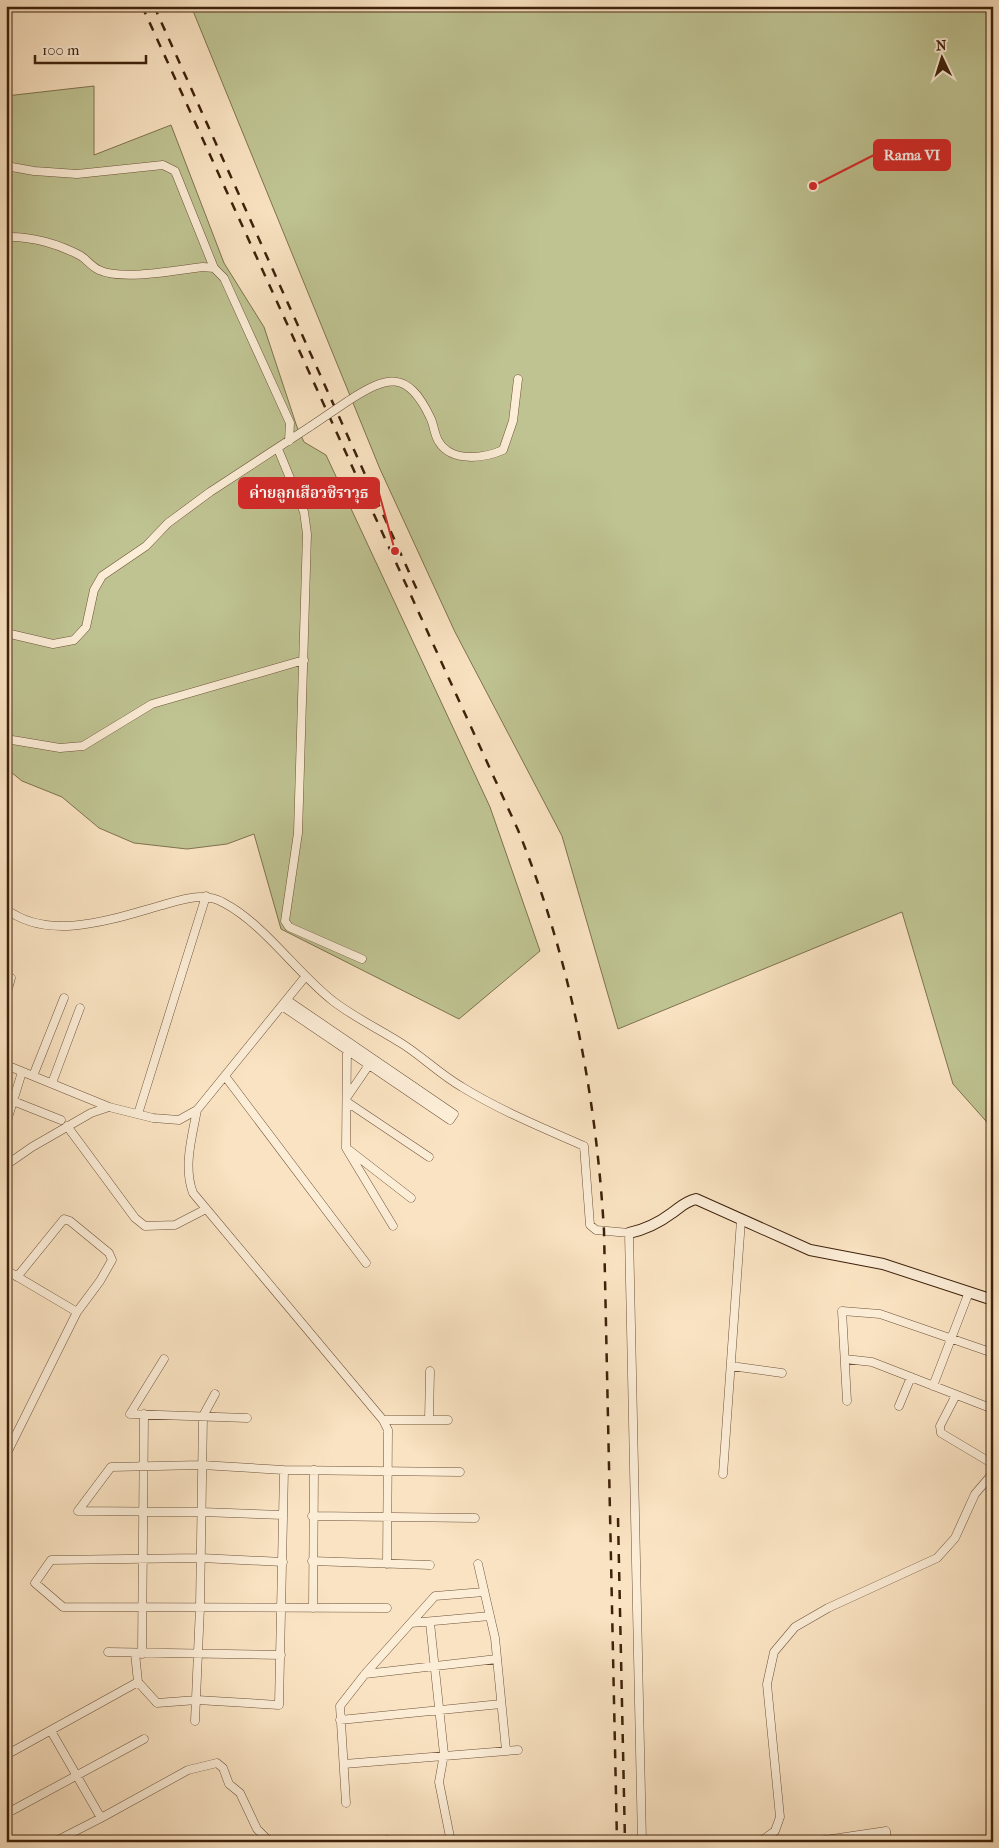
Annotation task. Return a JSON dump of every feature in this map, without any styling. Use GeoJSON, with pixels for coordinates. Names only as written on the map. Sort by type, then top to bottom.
{"type":"FeatureCollection","features":[{"type":"Feature","properties":{"kind":"street"},"geometry":{"type":"LineString","coordinates":[[6,166],[34,171],[76,174],[163,166],[176,171],[214,268],[224,278],[290,423],[289,442]]}},
{"type":"Feature","properties":{"kind":"street"},"geometry":{"type":"LineString","coordinates":[[6,237],[18,236],[56,245],[82,257],[100,271],[129,274],[203,267],[214,268]]}},
{"type":"Feature","properties":{"kind":"street"},"geometry":{"type":"LineString","coordinates":[[6,633],[53,644],[74,640],[86,627],[94,590],[102,576],[146,546],[168,523],[210,492],[374,385],[391,380],[406,383],[430,417],[439,443],[451,452],[467,457],[487,457],[502,450],[513,420],[518,379]]}},
{"type":"Feature","properties":{"kind":"street"},"geometry":{"type":"LineString","coordinates":[[278,449],[307,521],[298,833],[285,920],[289,927],[362,959]]}},
{"type":"Feature","properties":{"kind":"street"},"geometry":{"type":"LineString","coordinates":[[6,739],[60,748],[83,746],[152,704],[304,660]]}},
{"type":"Feature","properties":{"kind":"street"},"geometry":{"type":"LineString","coordinates":[[138,1114],[206,896]]}},
{"type":"Feature","properties":{"kind":"street"},"geometry":{"type":"LineString","coordinates":[[6,909],[13,914],[51,926],[80,924],[125,916],[188,898],[206,896],[225,903],[254,926],[305,977],[334,1002],[405,1046],[460,1087],[502,1109],[584,1146],[590,1225],[596,1230],[629,1233],[641,1231],[672,1214],[684,1202],[696,1199],[810,1250],[883,1264],[993,1300]]}},
{"type":"Feature","properties":{"kind":"street"},"geometry":{"type":"LineString","coordinates":[[6,1065],[109,1107],[138,1114],[179,1120],[197,1110],[305,977]]}},
{"type":"Feature","properties":{"kind":"street"},"geometry":{"type":"LineString","coordinates":[[6,996],[11,978]]}},
{"type":"Feature","properties":{"kind":"street"},"geometry":{"type":"LineString","coordinates":[[32,1076],[64,998]]}},
{"type":"Feature","properties":{"kind":"street"},"geometry":{"type":"LineString","coordinates":[[285,1003],[416,1092],[454,1114],[450,1120],[416,1092]]}},
{"type":"Feature","properties":{"kind":"street"},"geometry":{"type":"LineString","coordinates":[[52,1083],[80,1008]]}},
{"type":"Feature","properties":{"kind":"street"},"geometry":{"type":"LineString","coordinates":[[348,1046],[346,1148],[394,1226]]}},
{"type":"Feature","properties":{"kind":"street"},"geometry":{"type":"LineString","coordinates":[[347,1099],[371,1061]]}},
{"type":"Feature","properties":{"kind":"street"},"geometry":{"type":"LineString","coordinates":[[6,1124],[22,1072]]}},
{"type":"Feature","properties":{"kind":"street"},"geometry":{"type":"LineString","coordinates":[[224,1076],[366,1262]]}},
{"type":"Feature","properties":{"kind":"street"},"geometry":{"type":"LineString","coordinates":[[347,1099],[428,1157]]}},
{"type":"Feature","properties":{"kind":"street"},"geometry":{"type":"LineString","coordinates":[[13,1101],[61,1120]]}},
{"type":"Feature","properties":{"kind":"street"},"geometry":{"type":"LineString","coordinates":[[6,1165],[67,1126],[91,1113],[109,1107]]}},
{"type":"Feature","properties":{"kind":"street"},"geometry":{"type":"LineString","coordinates":[[197,1110],[188,1167],[188,1181],[193,1193],[382,1420],[388,1430],[387,1564]]}},
{"type":"Feature","properties":{"kind":"street"},"geometry":{"type":"LineString","coordinates":[[67,1126],[135,1218],[145,1226],[175,1225],[192,1214],[206,1209]]}},
{"type":"Feature","properties":{"kind":"street"},"geometry":{"type":"LineString","coordinates":[[346,1148],[411,1198]]}},
{"type":"Feature","properties":{"kind":"street"},"geometry":{"type":"LineString","coordinates":[[6,1456],[77,1312],[100,1281],[112,1260],[108,1253],[67,1219],[60,1221],[17,1277]]}},
{"type":"Feature","properties":{"kind":"street"},"geometry":{"type":"LineString","coordinates":[[723,1474],[741,1220]]}},
{"type":"Feature","properties":{"kind":"street"},"geometry":{"type":"LineString","coordinates":[[629,1233],[642,1842]]}},
{"type":"Feature","properties":{"kind":"street"},"geometry":{"type":"LineString","coordinates":[[7,1272],[77,1312]]}},
{"type":"Feature","properties":{"kind":"street"},"geometry":{"type":"LineString","coordinates":[[933,1386],[969,1292]]}},
{"type":"Feature","properties":{"kind":"street"},"geometry":{"type":"LineString","coordinates":[[847,1402],[842,1311],[880,1314],[993,1353]]}},
{"type":"Feature","properties":{"kind":"street"},"geometry":{"type":"LineString","coordinates":[[164,1359],[130,1414],[247,1418]]}},
{"type":"Feature","properties":{"kind":"street"},"geometry":{"type":"LineString","coordinates":[[845,1359],[872,1362],[993,1409]]}},
{"type":"Feature","properties":{"kind":"street"},"geometry":{"type":"LineString","coordinates":[[731,1366],[782,1373]]}},
{"type":"Feature","properties":{"kind":"street"},"geometry":{"type":"LineString","coordinates":[[429,1420],[430,1370]]}},
{"type":"Feature","properties":{"kind":"street"},"geometry":{"type":"LineString","coordinates":[[899,1406],[911,1377]]}},
{"type":"Feature","properties":{"kind":"street"},"geometry":{"type":"LineString","coordinates":[[195,1721],[200,1607],[202,1416],[215,1394]]}},
{"type":"Feature","properties":{"kind":"street"},"geometry":{"type":"LineString","coordinates":[[956,1395],[940,1426],[941,1433],[993,1464]]}},
{"type":"Feature","properties":{"kind":"street"},"geometry":{"type":"LineString","coordinates":[[144,1414],[142,1607],[138,1682],[157,1703],[197,1700],[280,1705],[284,1470]]}},
{"type":"Feature","properties":{"kind":"street"},"geometry":{"type":"LineString","coordinates":[[382,1420],[448,1420]]}},
{"type":"Feature","properties":{"kind":"street"},"geometry":{"type":"LineString","coordinates":[[283,1515],[78,1511],[111,1467],[202,1465],[284,1470],[460,1472]]}},
{"type":"Feature","properties":{"kind":"street"},"geometry":{"type":"LineString","coordinates":[[313,1608],[312,1516],[314,1470]]}},
{"type":"Feature","properties":{"kind":"street"},"geometry":{"type":"LineString","coordinates":[[760,1842],[775,1831],[780,1817],[767,1684],[774,1652],[795,1627],[820,1613],[937,1558],[955,1538],[975,1494],[993,1473]]}},
{"type":"Feature","properties":{"kind":"street"},"geometry":{"type":"LineString","coordinates":[[312,1516],[475,1518]]}},
{"type":"Feature","properties":{"kind":"street"},"geometry":{"type":"LineString","coordinates":[[282,1562],[201,1558],[51,1560],[35,1583],[63,1607],[387,1608]]}},
{"type":"Feature","properties":{"kind":"street"},"geometry":{"type":"LineString","coordinates":[[312,1561],[430,1565]]}},
{"type":"Feature","properties":{"kind":"street"},"geometry":{"type":"LineString","coordinates":[[478,1564],[490,1616],[497,1659],[506,1750]]}},
{"type":"Feature","properties":{"kind":"street"},"geometry":{"type":"LineString","coordinates":[[346,1803],[340,1706],[365,1674],[435,1596],[484,1592]]}},
{"type":"Feature","properties":{"kind":"street"},"geometry":{"type":"LineString","coordinates":[[410,1623],[430,1623],[490,1616]]}},
{"type":"Feature","properties":{"kind":"street"},"geometry":{"type":"LineString","coordinates":[[430,1623],[444,1754],[440,1782],[451,1842]]}},
{"type":"Feature","properties":{"kind":"street"},"geometry":{"type":"LineString","coordinates":[[108,1652],[282,1655]]}},
{"type":"Feature","properties":{"kind":"street"},"geometry":{"type":"LineString","coordinates":[[365,1674],[497,1659]]}},
{"type":"Feature","properties":{"kind":"street"},"geometry":{"type":"LineString","coordinates":[[6,1755],[138,1682]]}},
{"type":"Feature","properties":{"kind":"street"},"geometry":{"type":"LineString","coordinates":[[340,1720],[501,1704]]}},
{"type":"Feature","properties":{"kind":"street"},"geometry":{"type":"LineString","coordinates":[[51,1731],[101,1818]]}},
{"type":"Feature","properties":{"kind":"street"},"geometry":{"type":"LineString","coordinates":[[13,1810],[144,1739]]}},
{"type":"Feature","properties":{"kind":"street"},"geometry":{"type":"LineString","coordinates":[[344,1764],[444,1754],[518,1750]]}},
{"type":"Feature","properties":{"kind":"street"},"geometry":{"type":"LineString","coordinates":[[54,1842],[188,1770],[217,1763],[223,1768],[228,1784],[240,1793],[257,1829],[270,1842]]}},
{"type":"Feature","properties":{"kind":"street"},"geometry":{"type":"LineString","coordinates":[[812,1842],[886,1832],[887,1842]]}},
{"type":"Feature","properties":{"kind":"green space"},"geometry":{"type":"Polygon","coordinates":[[[191,6],[993,6],[993,1129],[953,1084],[902,912],[618,1029],[562,836],[455,632],[380,469],[191,6]]]}},
{"type":"Feature","properties":{"kind":"green space"},"geometry":{"type":"Polygon","coordinates":[[[94,86],[94,155],[171,125],[224,263],[264,327],[297,427],[304,442],[326,455],[490,807],[540,951],[459,1019],[281,929],[254,834],[227,844],[187,849],[134,843],[99,828],[62,797],[22,781],[6,768],[6,96],[94,86]]]}},
{"type":"Feature","properties":{"kind":"railway"},"geometry":{"type":"LineString","coordinates":[[142,6],[518,830],[536,878],[566,977],[587,1077],[600,1179],[604,1231],[617,1842]]}},
{"type":"Feature","properties":{"kind":"railway"},"geometry":{"type":"LineString","coordinates":[[154,6],[418,592]]}},
{"type":"Feature","properties":{"kind":"railway"},"geometry":{"type":"LineString","coordinates":[[618,1518],[625,1842]]}},
{"type":"Feature","properties":{"kind":"place","name":"Rama VI"},"geometry":{"type":"Point","coordinates":[813,186]}},
{"type":"Feature","properties":{"kind":"place","name":"ค่ายลูกเสือวชิราวุธ"},"geometry":{"type":"Point","coordinates":[395,551]}}]}
